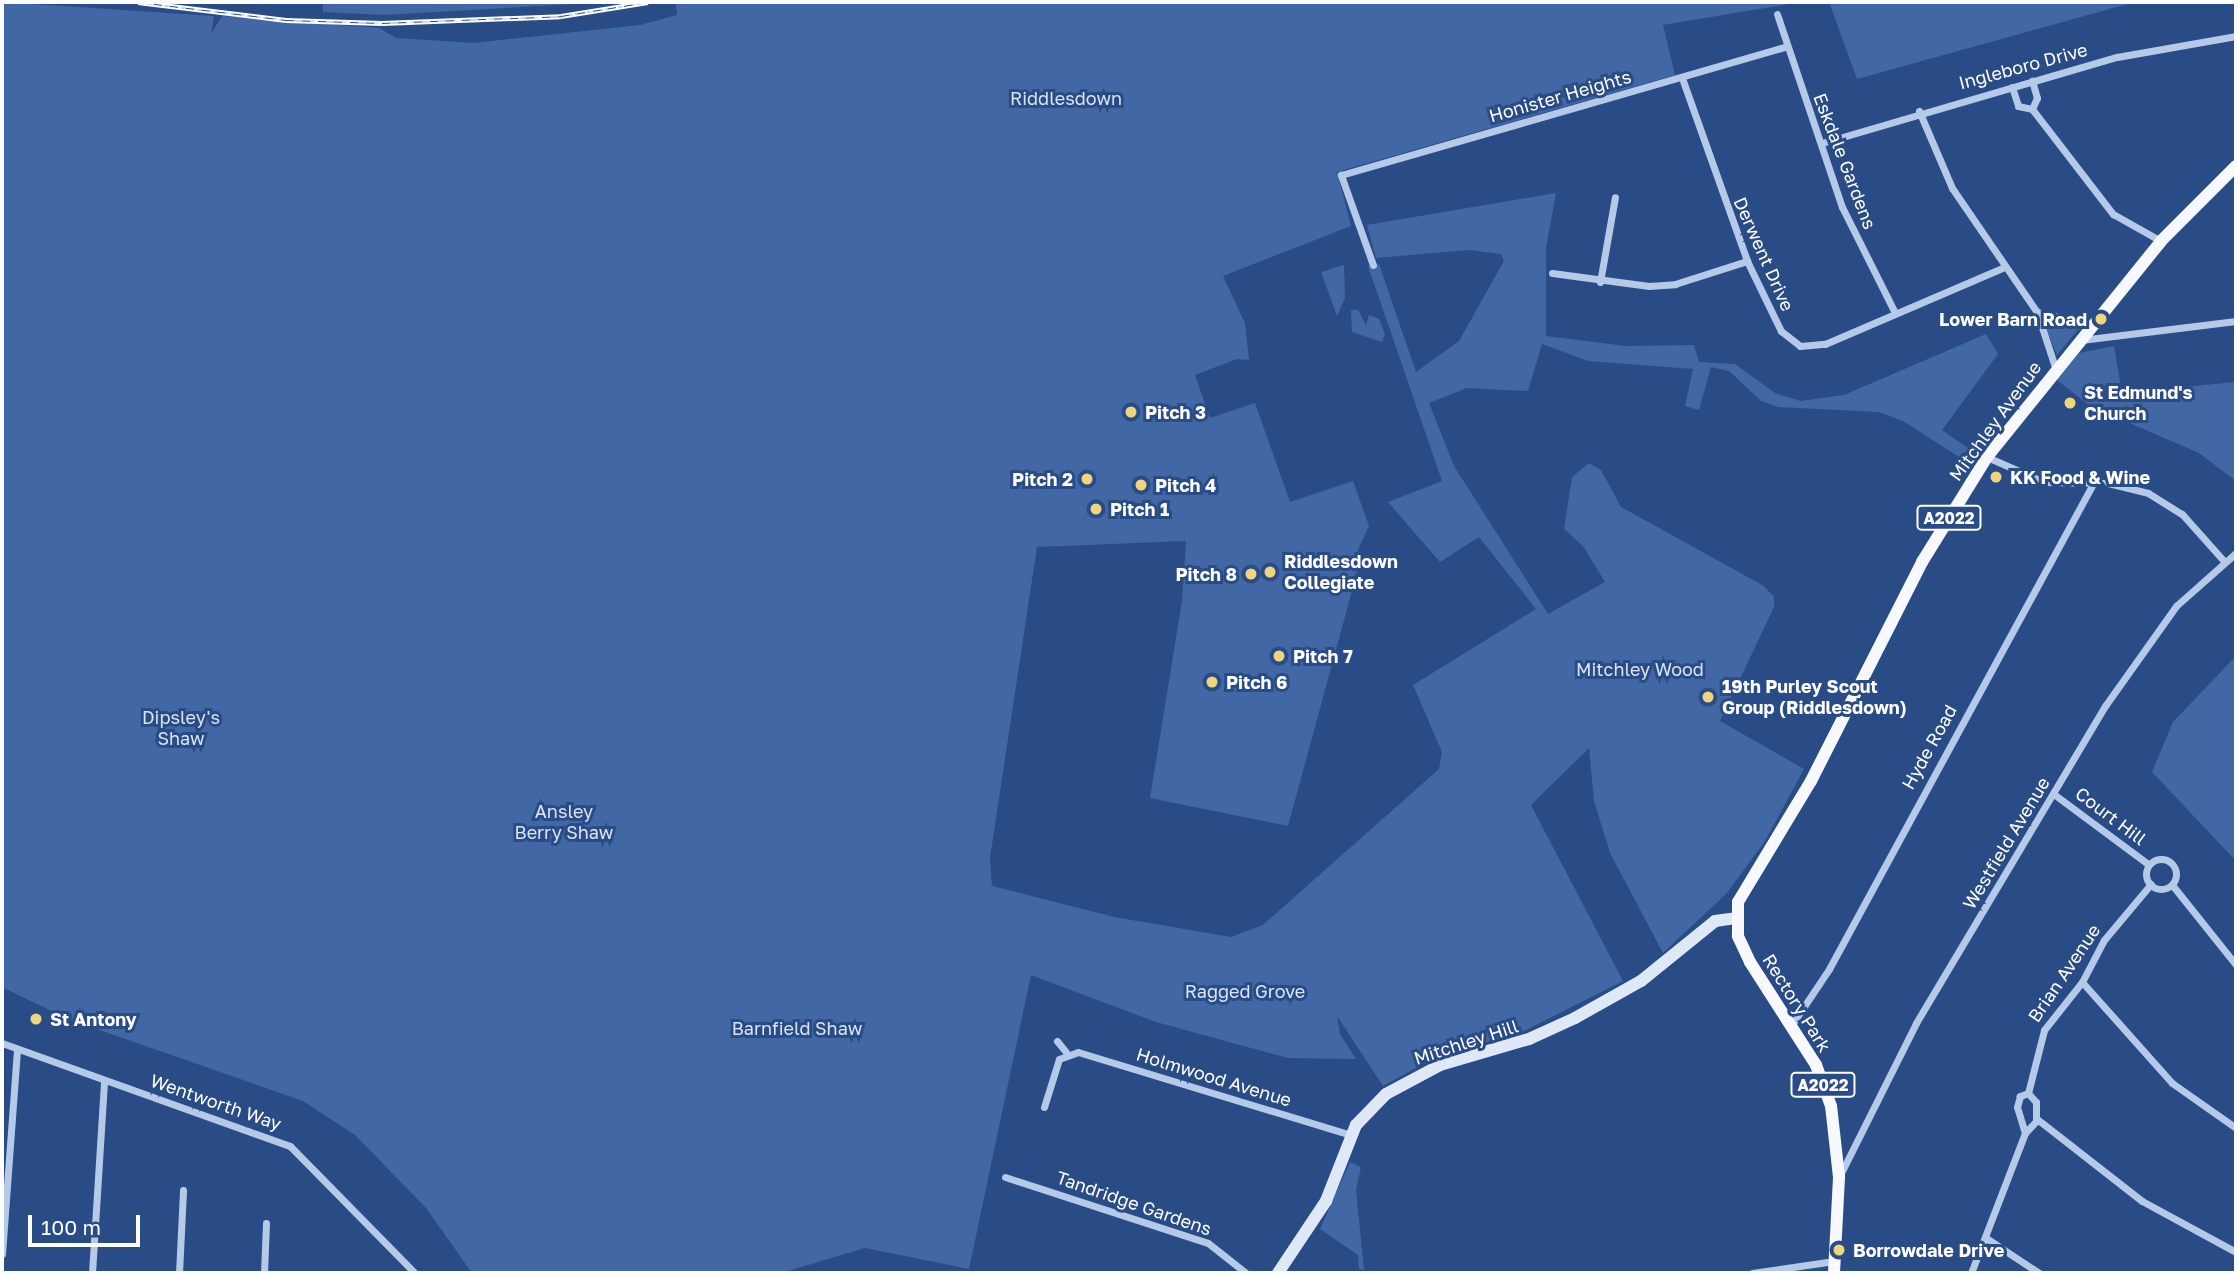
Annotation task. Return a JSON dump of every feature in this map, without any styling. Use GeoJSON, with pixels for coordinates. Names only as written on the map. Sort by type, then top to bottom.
{"type":"FeatureCollection","features":[{"type":"Feature","properties":{"kind":"main road","name":"Mitchley Avenue"},"geometry":{"type":"LineString","coordinates":[[1737,918],[1745,884],[1811,781],[1881,636],[1987,457],[2055,367],[2161,240],[2236,166]]}},
{"type":"Feature","properties":{"kind":"main road","name":"Rectory Park"},"geometry":{"type":"LineString","coordinates":[[1737,918],[1750,962],[1816,1065],[1831,1106],[1839,1177],[1834,1267]]}},
{"type":"Feature","properties":{"kind":"street","name":"Eskdale Gardens"},"geometry":{"type":"LineString","coordinates":[[1777,15],[1842,207],[1895,313]]}},
{"type":"Feature","properties":{"kind":"street","name":"Ingleboro Drive"},"geometry":{"type":"LineString","coordinates":[[1822,143],[1919,111],[2117,57],[2236,36]]}},
{"type":"Feature","properties":{"kind":"street","name":"Honister Heights"},"geometry":{"type":"LineString","coordinates":[[1373,265],[1341,175],[1787,46]]}},
{"type":"Feature","properties":{"kind":"street","name":"Derwent Drive"},"geometry":{"type":"LineString","coordinates":[[1682,78],[1747,261],[1782,331],[1800,346],[1825,344],[2004,267]]}},
{"type":"Feature","properties":{"kind":"street"},"geometry":{"type":"LineString","coordinates":[[2032,81],[2037,98],[2032,109]]}},
{"type":"Feature","properties":{"kind":"street"},"geometry":{"type":"LineString","coordinates":[[2012,87],[2018,106],[2032,109],[2058,150],[2113,214],[2161,240]]}},
{"type":"Feature","properties":{"kind":"street"},"geometry":{"type":"LineString","coordinates":[[1919,111],[1952,188],[2037,312],[2055,367]]}},
{"type":"Feature","properties":{"kind":"street"},"geometry":{"type":"LineString","coordinates":[[1600,282],[1615,197]]}},
{"type":"Feature","properties":{"kind":"street"},"geometry":{"type":"LineString","coordinates":[[1552,273],[1600,282],[1675,284],[1747,261]]}},
{"type":"Feature","properties":{"kind":"street"},"geometry":{"type":"LineString","coordinates":[[2037,312],[2090,324]]}},
{"type":"Feature","properties":{"kind":"street"},"geometry":{"type":"LineString","coordinates":[[2078,339],[2236,321]]}},
{"type":"Feature","properties":{"kind":"street"},"geometry":{"type":"LineString","coordinates":[[1987,457],[2044,482],[2094,482],[2127,487],[2167,504],[2223,559]]}},
{"type":"Feature","properties":{"kind":"street","name":"Hyde Road"},"geometry":{"type":"LineString","coordinates":[[1791,1026],[1829,969],[2094,482]]}},
{"type":"Feature","properties":{"kind":"street","name":"Westfield Avenue"},"geometry":{"type":"LineString","coordinates":[[1839,1177],[1916,1023],[2154,633],[2223,559],[2236,553]]}},
{"type":"Feature","properties":{"kind":"street","name":"Court Hill"},"geometry":{"type":"LineString","coordinates":[[2055,795],[2148,864],[2151,884]]}},
{"type":"Feature","properties":{"kind":"street","name":"Court Hill"},"geometry":{"type":"LineString","coordinates":[[2148,864],[2158,859],[2169,863],[2176,878],[2173,886],[2236,965]]}},
{"type":"Feature","properties":{"kind":"street"},"geometry":{"type":"LineString","coordinates":[[2151,884],[2173,886]]}},
{"type":"Feature","properties":{"kind":"street","name":"Brian Avenue"},"geometry":{"type":"LineString","coordinates":[[2025,1133],[2017,1107],[2020,1096],[2028,1093],[2041,1037],[2082,982],[2104,940],[2151,884]]}},
{"type":"Feature","properties":{"kind":"street","name":"Mitchley Hill"},"geometry":{"type":"LineString","coordinates":[[1278,1273],[1326,1201],[1352,1135],[1375,1104],[1406,1080],[1575,1018],[1641,981],[1715,921],[1737,918]]}},
{"type":"Feature","properties":{"kind":"street"},"geometry":{"type":"LineString","coordinates":[[2082,982],[2172,1083],[2236,1128]]}},
{"type":"Feature","properties":{"kind":"street"},"geometry":{"type":"LineString","coordinates":[[1044,1107],[1066,1052],[1057,1041]]}},
{"type":"Feature","properties":{"kind":"street","name":"Wentworth Way"},"geometry":{"type":"LineString","coordinates":[[2,1043],[17,1051],[290,1146],[415,1273]]}},
{"type":"Feature","properties":{"kind":"street"},"geometry":{"type":"LineString","coordinates":[[2,1254],[5,1149],[17,1051]]}},
{"type":"Feature","properties":{"kind":"street","name":"Holmwood Avenue"},"geometry":{"type":"LineString","coordinates":[[1066,1052],[1352,1135]]}},
{"type":"Feature","properties":{"kind":"street"},"geometry":{"type":"LineString","coordinates":[[92,1273],[104,1081]]}},
{"type":"Feature","properties":{"kind":"street"},"geometry":{"type":"LineString","coordinates":[[2028,1093],[2035,1100],[2037,1119],[2142,1201],[2236,1252]]}},
{"type":"Feature","properties":{"kind":"street","name":"Brian Avenue"},"geometry":{"type":"LineString","coordinates":[[1971,1273],[2012,1174],[2025,1133],[2037,1119]]}},
{"type":"Feature","properties":{"kind":"street","name":"Tandridge Gardens"},"geometry":{"type":"LineString","coordinates":[[1005,1177],[1208,1243],[1246,1273]]}},
{"type":"Feature","properties":{"kind":"street"},"geometry":{"type":"LineString","coordinates":[[179,1273],[183,1190]]}},
{"type":"Feature","properties":{"kind":"street"},"geometry":{"type":"LineString","coordinates":[[264,1273],[266,1223]]}},
{"type":"Feature","properties":{"kind":"street"},"geometry":{"type":"LineString","coordinates":[[1986,1238],[2039,1273]]}},
{"type":"Feature","properties":{"kind":"street"},"geometry":{"type":"LineString","coordinates":[[1752,1273],[1834,1267]]}},
{"type":"Feature","properties":{"kind":"green space"},"geometry":{"type":"Polygon","coordinates":[[[2,2],[214,16],[211,34],[222,16],[379,28],[396,38],[474,43],[640,25],[677,15],[676,4],[693,2],[1801,2],[1663,25],[1675,75],[1337,172],[1351,226],[1223,276],[1245,323],[1249,360],[1237,359],[1195,375],[1210,418],[1255,403],[1290,502],[1353,481],[1369,526],[1357,552],[1362,554],[1288,826],[1150,798],[1182,601],[1186,541],[1037,547],[990,858],[992,886],[1114,917],[1231,937],[1263,925],[1439,769],[1442,752],[1413,685],[1536,609],[1479,537],[1440,562],[1388,502],[1442,481],[1368,266],[1379,264],[1416,372],[1459,341],[1504,261],[1501,254],[1469,250],[1376,258],[1367,225],[1556,193],[1546,248],[1546,336],[1626,346],[1694,345],[1699,362],[1735,364],[1775,393],[1801,401],[1844,395],[1986,334],[1998,354],[1942,430],[1975,453],[1967,462],[1903,421],[1879,412],[1778,407],[1761,401],[1729,371],[1711,367],[1699,410],[1685,406],[1693,369],[1588,361],[1542,344],[1528,391],[1467,388],[1429,403],[1454,466],[1548,614],[1605,582],[1583,546],[1564,529],[1572,477],[1589,463],[1601,470],[1621,507],[1764,586],[1774,597],[1774,607],[1720,721],[1804,769],[1765,841],[1727,893],[1663,953],[1610,853],[1594,801],[1589,748],[1531,805],[1623,981],[1524,1031],[1436,1057],[1383,1086],[1337,1016],[1340,1034],[1356,1059],[1288,1058],[1156,1022],[1031,975],[969,1269],[865,1248],[781,1273],[472,1273],[426,1208],[355,1135],[303,1101],[68,1019],[2,987],[2,2]]]}},
{"type":"Feature","properties":{"kind":"green space"},"geometry":{"type":"Polygon","coordinates":[[[323,2],[609,2],[384,15],[323,12],[323,2]]]}},
{"type":"Feature","properties":{"kind":"green space"},"geometry":{"type":"Polygon","coordinates":[[[1829,2],[2135,2],[1857,79],[1829,2]]]}},
{"type":"Feature","properties":{"kind":"green space"},"geometry":{"type":"Polygon","coordinates":[[[1344,265],[1345,298],[1337,316],[1321,272],[1344,265]]]}},
{"type":"Feature","properties":{"kind":"green space"},"geometry":{"type":"Polygon","coordinates":[[[1351,310],[1358,310],[1366,325],[1369,315],[1379,319],[1385,334],[1382,342],[1352,332],[1351,310]]]}},
{"type":"Feature","properties":{"kind":"green space"},"geometry":{"type":"Polygon","coordinates":[[[2047,320],[2079,328],[2057,355],[2044,324],[2047,320]]]}},
{"type":"Feature","properties":{"kind":"green space"},"geometry":{"type":"Polygon","coordinates":[[[2114,346],[2122,393],[2236,382],[2236,481],[2199,453],[2090,406],[2057,380],[2079,353],[2114,346]]]}},
{"type":"Feature","properties":{"kind":"green space"},"geometry":{"type":"Polygon","coordinates":[[[2236,656],[2236,861],[2152,772],[2173,722],[2236,656]]]}},
{"type":"Feature","properties":{"kind":"green space"},"geometry":{"type":"Polygon","coordinates":[[[1350,1162],[1361,1167],[1356,1190],[1364,1270],[1359,1269],[1358,1255],[1320,1229],[1350,1162]]]}},
{"type":"Feature","properties":{"kind":"railway"},"geometry":{"type":"LineString","coordinates":[[138,2],[286,20],[382,23],[561,16],[648,2]]}},
{"type":"Feature","properties":{"kind":"place","name":"Lower Barn Road"},"geometry":{"type":"Point","coordinates":[2101,319]}},
{"type":"Feature","properties":{"kind":"place","name":"St Edmund's Church"},"geometry":{"type":"Point","coordinates":[2070,403]}},
{"type":"Feature","properties":{"kind":"place","name":"Pitch 3"},"geometry":{"type":"Point","coordinates":[1131,412]}},
{"type":"Feature","properties":{"kind":"place","name":"KK Food & Wine"},"geometry":{"type":"Point","coordinates":[1996,477]}},
{"type":"Feature","properties":{"kind":"place","name":"Pitch 2"},"geometry":{"type":"Point","coordinates":[1087,479]}},
{"type":"Feature","properties":{"kind":"place","name":"Pitch 4"},"geometry":{"type":"Point","coordinates":[1141,485]}},
{"type":"Feature","properties":{"kind":"place","name":"Pitch 1"},"geometry":{"type":"Point","coordinates":[1096,509]}},
{"type":"Feature","properties":{"kind":"place","name":"Riddlesdown Collegiate"},"geometry":{"type":"Point","coordinates":[1270,572]}},
{"type":"Feature","properties":{"kind":"place","name":"Pitch 8"},"geometry":{"type":"Point","coordinates":[1251,574]}},
{"type":"Feature","properties":{"kind":"place","name":"Pitch 7"},"geometry":{"type":"Point","coordinates":[1279,656]}},
{"type":"Feature","properties":{"kind":"place","name":"Pitch 6"},"geometry":{"type":"Point","coordinates":[1212,682]}},
{"type":"Feature","properties":{"kind":"place","name":"19th Purley Scout Group (Riddlesdown)"},"geometry":{"type":"Point","coordinates":[1708,697]}},
{"type":"Feature","properties":{"kind":"place","name":"St Antony"},"geometry":{"type":"Point","coordinates":[36,1019]}},
{"type":"Feature","properties":{"kind":"place","name":"Borrowdale Drive"},"geometry":{"type":"Point","coordinates":[1839,1250]}},
{"type":"Feature","properties":{"kind":"park label","name":"Riddlesdown"},"geometry":{"type":"Point","coordinates":[1066,98]}},
{"type":"Feature","properties":{"kind":"park label","name":"Mitchley Wood"},"geometry":{"type":"Point","coordinates":[1640,669]}},
{"type":"Feature","properties":{"kind":"park label","name":"Dipsley's Shaw"},"geometry":{"type":"Point","coordinates":[181,728]}},
{"type":"Feature","properties":{"kind":"park label","name":"Ansley Berry Shaw"},"geometry":{"type":"Point","coordinates":[564,822]}},
{"type":"Feature","properties":{"kind":"park label","name":"Ragged Grove"},"geometry":{"type":"Point","coordinates":[1245,991]}},
{"type":"Feature","properties":{"kind":"park label","name":"Barnfield Shaw"},"geometry":{"type":"Point","coordinates":[797,1028]}}]}
